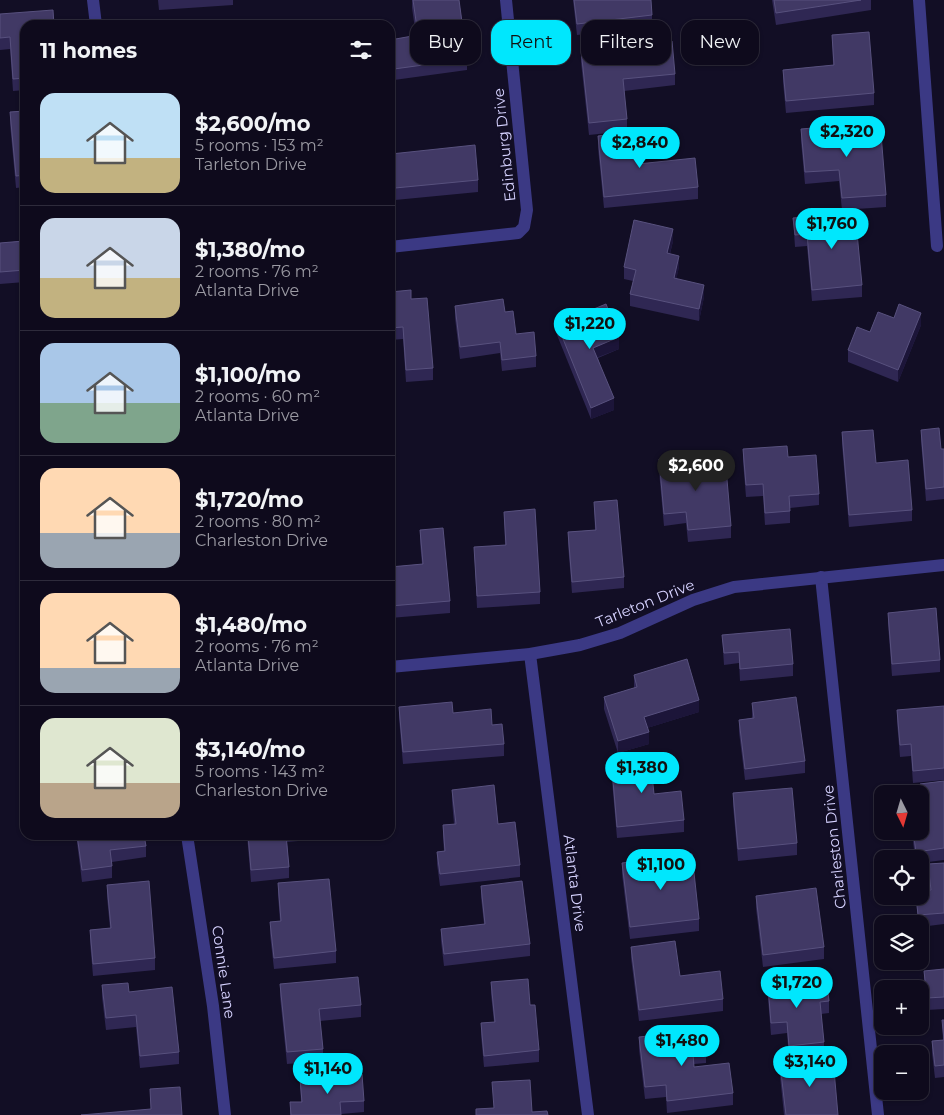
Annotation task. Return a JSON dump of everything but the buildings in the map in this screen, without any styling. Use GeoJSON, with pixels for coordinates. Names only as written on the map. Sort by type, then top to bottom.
{"type":"FeatureCollection","features":[{"type":"Feature","properties":{"kind":"street"},"geometry":{"type":"LineString","coordinates":[[93,0],[95,20]]}},
{"type":"Feature","properties":{"kind":"street","name":"Edinburg Drive"},"geometry":{"type":"LineString","coordinates":[[395,246],[518,233],[524,227],[527,210],[506,0]]}},
{"type":"Feature","properties":{"kind":"street"},"geometry":{"type":"LineString","coordinates":[[919,0],[937,246]]}},
{"type":"Feature","properties":{"kind":"street","name":"Tarleton Drive"},"geometry":{"type":"LineString","coordinates":[[395,667],[530,654],[580,645],[620,633],[693,600],[734,587],[944,564]]}},
{"type":"Feature","properties":{"kind":"street","name":"Charleston Drive"},"geometry":{"type":"LineString","coordinates":[[821,576],[878,1115]]}},
{"type":"Feature","properties":{"kind":"street","name":"Atlanta Drive"},"geometry":{"type":"LineString","coordinates":[[530,654],[588,1115]]}},
{"type":"Feature","properties":{"kind":"street","name":"Connie Lane"},"geometry":{"type":"LineString","coordinates":[[188,840],[213,1006],[225,1115]]}}]}
